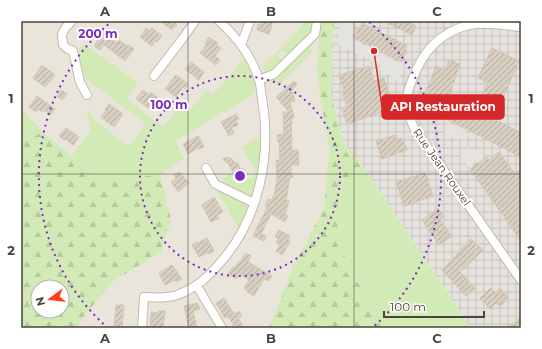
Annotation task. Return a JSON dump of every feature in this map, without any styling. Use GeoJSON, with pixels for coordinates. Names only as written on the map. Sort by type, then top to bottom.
{"type":"FeatureCollection","features":[{"type":"Feature","properties":{"kind":"street"},"geometry":{"type":"LineString","coordinates":[[72,21],[62,34],[63,45],[73,51],[80,82],[87,95]]}},
{"type":"Feature","properties":{"kind":"street"},"geometry":{"type":"LineString","coordinates":[[154,76],[195,21]]}},
{"type":"Feature","properties":{"kind":"street"},"geometry":{"type":"LineString","coordinates":[[142,328],[144,297],[165,297],[176,295],[197,286],[211,274],[229,253],[239,236],[254,203],[262,172],[266,136],[259,80],[248,54],[241,44],[219,21]]}},
{"type":"Feature","properties":{"kind":"street"},"geometry":{"type":"LineString","coordinates":[[241,44],[250,21]]}},
{"type":"Feature","properties":{"kind":"street"},"geometry":{"type":"LineString","coordinates":[[259,80],[274,74],[315,34],[317,21]]}},
{"type":"Feature","properties":{"kind":"street","name":"Rue Jean Rouxel"},"geometry":{"type":"LineString","coordinates":[[521,27],[490,24],[474,25],[456,29],[443,37],[430,47],[416,68],[407,99],[410,120],[414,128],[521,280]]}},
{"type":"Feature","properties":{"kind":"street"},"geometry":{"type":"LineString","coordinates":[[206,168],[215,184],[254,203]]}},
{"type":"Feature","properties":{"kind":"street"},"geometry":{"type":"LineString","coordinates":[[197,286],[222,328]]}},
{"type":"Feature","properties":{"kind":"shaded area"},"geometry":{"type":"Polygon","coordinates":[[[23,21],[320,21],[317,68],[318,84],[329,149],[324,208],[294,264],[269,328],[75,328],[112,282],[161,252],[104,183],[43,132],[21,108],[21,52],[23,21]]]}},
{"type":"Feature","properties":{"kind":"shaded area"},"geometry":{"type":"Polygon","coordinates":[[[335,21],[521,21],[521,328],[471,328],[362,165],[344,143],[331,95],[335,21]]]}},
{"type":"Feature","properties":{"kind":"shaded area"},"geometry":{"type":"Polygon","coordinates":[[[340,21],[358,22],[350,38],[405,66],[398,80],[378,70],[381,65],[337,44],[340,21]]]}},
{"type":"Feature","properties":{"kind":"shaded area"},"geometry":{"type":"Polygon","coordinates":[[[449,123],[469,134],[465,141],[460,138],[459,141],[444,133],[449,123]]]}},
{"type":"Feature","properties":{"kind":"shaded area"},"geometry":{"type":"Polygon","coordinates":[[[469,147],[473,152],[478,148],[484,156],[469,167],[460,155],[469,147]]]}},
{"type":"Feature","properties":{"kind":"green space"},"geometry":{"type":"Polygon","coordinates":[[[306,21],[312,21],[312,31],[289,55],[283,50],[277,55],[282,61],[269,75],[262,67],[306,21]]]}},
{"type":"Feature","properties":{"kind":"green space"},"geometry":{"type":"Polygon","coordinates":[[[320,21],[335,21],[331,95],[344,143],[362,165],[348,178],[339,199],[338,242],[381,327],[378,328],[269,328],[294,264],[324,208],[329,149],[318,84],[317,68],[320,21]]]}},
{"type":"Feature","properties":{"kind":"green space"},"geometry":{"type":"Polygon","coordinates":[[[311,42],[312,53],[278,86],[273,80],[311,42]]]}},
{"type":"Feature","properties":{"kind":"green space"},"geometry":{"type":"Polygon","coordinates":[[[83,44],[138,82],[126,99],[163,127],[180,107],[188,112],[207,90],[213,95],[244,58],[253,78],[256,93],[175,141],[184,159],[160,174],[104,183],[72,156],[90,131],[87,113],[89,109],[96,122],[129,146],[146,124],[85,78],[78,51],[83,44]]]}},
{"type":"Feature","properties":{"kind":"green space"},"geometry":{"type":"Polygon","coordinates":[[[21,108],[43,132],[24,141],[21,135],[21,108]]]}},
{"type":"Feature","properties":{"kind":"green space"},"geometry":{"type":"Polygon","coordinates":[[[43,132],[104,183],[160,174],[171,220],[161,252],[112,282],[75,328],[21,328],[21,135],[24,141],[43,132]]]}},
{"type":"Feature","properties":{"kind":"green space"},"geometry":{"type":"Polygon","coordinates":[[[259,137],[262,138],[261,162],[252,198],[219,184],[224,181],[223,178],[230,174],[237,185],[257,174],[242,147],[259,137]]]}},
{"type":"Feature","properties":{"kind":"green space"},"geometry":{"type":"Polygon","coordinates":[[[362,165],[471,328],[378,328],[381,327],[338,242],[339,199],[348,178],[362,165]]]}},
{"type":"Feature","properties":{"kind":"green space"},"geometry":{"type":"Polygon","coordinates":[[[216,188],[250,204],[239,230],[216,188]]]}},
{"type":"Feature","properties":{"kind":"building"},"geometry":{"type":"Polygon","coordinates":[[[160,21],[172,21],[177,25],[172,30],[160,21]]]}},
{"type":"Feature","properties":{"kind":"building"},"geometry":{"type":"Polygon","coordinates":[[[263,21],[273,21],[269,34],[257,30],[258,24],[262,25],[263,21]]]}},
{"type":"Feature","properties":{"kind":"building"},"geometry":{"type":"Polygon","coordinates":[[[383,21],[413,21],[412,23],[416,26],[412,35],[383,21]]]}},
{"type":"Feature","properties":{"kind":"building"},"geometry":{"type":"Polygon","coordinates":[[[362,23],[407,46],[405,50],[407,51],[401,62],[354,38],[362,23]]]}},
{"type":"Feature","properties":{"kind":"building"},"geometry":{"type":"Polygon","coordinates":[[[97,27],[117,43],[119,40],[134,49],[125,61],[104,45],[100,50],[94,46],[98,40],[91,35],[97,27]]]}},
{"type":"Feature","properties":{"kind":"building"},"geometry":{"type":"Polygon","coordinates":[[[146,28],[150,31],[152,28],[162,36],[157,42],[155,41],[152,46],[140,37],[146,28]]]}},
{"type":"Feature","properties":{"kind":"building"},"geometry":{"type":"Polygon","coordinates":[[[209,37],[218,43],[216,45],[221,48],[215,56],[220,60],[216,65],[200,53],[207,44],[205,43],[209,37]]]}},
{"type":"Feature","properties":{"kind":"building"},"geometry":{"type":"Polygon","coordinates":[[[492,48],[519,61],[494,119],[521,133],[521,157],[419,105],[436,66],[445,70],[449,60],[460,64],[449,96],[475,110],[488,83],[478,78],[492,48]]]}},
{"type":"Feature","properties":{"kind":"building"},"geometry":{"type":"Polygon","coordinates":[[[191,62],[204,72],[199,80],[185,69],[191,62]]]}},
{"type":"Feature","properties":{"kind":"building"},"geometry":{"type":"Polygon","coordinates":[[[42,65],[55,75],[45,87],[33,78],[42,65]]]}},
{"type":"Feature","properties":{"kind":"building"},"geometry":{"type":"Polygon","coordinates":[[[369,66],[374,81],[384,78],[394,108],[347,124],[342,108],[347,106],[342,92],[344,91],[339,75],[369,66]]]}},
{"type":"Feature","properties":{"kind":"building"},"geometry":{"type":"Polygon","coordinates":[[[176,75],[188,84],[185,89],[183,87],[176,97],[165,89],[176,75]]]}},
{"type":"Feature","properties":{"kind":"building"},"geometry":{"type":"Polygon","coordinates":[[[294,81],[297,85],[292,90],[295,101],[290,102],[294,117],[293,116],[292,118],[291,124],[291,140],[292,150],[298,150],[299,165],[291,165],[291,173],[293,177],[290,177],[286,200],[289,201],[285,214],[288,216],[285,222],[271,214],[261,234],[266,236],[264,241],[253,236],[263,217],[268,199],[272,200],[274,196],[277,179],[276,160],[280,160],[277,135],[284,134],[283,112],[289,112],[276,97],[294,81]]]}},
{"type":"Feature","properties":{"kind":"building"},"geometry":{"type":"Polygon","coordinates":[[[61,90],[67,94],[62,100],[57,96],[61,90]]]}},
{"type":"Feature","properties":{"kind":"building"},"geometry":{"type":"Polygon","coordinates":[[[143,90],[149,95],[151,92],[157,97],[148,108],[136,99],[143,90]]]}},
{"type":"Feature","properties":{"kind":"building"},"geometry":{"type":"Polygon","coordinates":[[[37,96],[55,109],[51,115],[44,110],[42,112],[38,109],[36,112],[29,107],[37,96]]]}},
{"type":"Feature","properties":{"kind":"building"},"geometry":{"type":"Polygon","coordinates":[[[109,104],[123,114],[114,127],[101,117],[109,104]]]}},
{"type":"Feature","properties":{"kind":"building"},"geometry":{"type":"Polygon","coordinates":[[[236,114],[239,119],[236,120],[238,125],[231,128],[234,133],[229,136],[221,122],[236,114]]]}},
{"type":"Feature","properties":{"kind":"building"},"geometry":{"type":"Polygon","coordinates":[[[66,128],[79,137],[73,145],[59,136],[66,128]]]}},
{"type":"Feature","properties":{"kind":"building"},"geometry":{"type":"Polygon","coordinates":[[[396,135],[397,139],[403,139],[407,150],[382,159],[376,141],[396,135]]]}},
{"type":"Feature","properties":{"kind":"building"},"geometry":{"type":"Polygon","coordinates":[[[198,136],[204,147],[198,148],[188,154],[183,144],[198,136]]]}},
{"type":"Feature","properties":{"kind":"building"},"geometry":{"type":"Polygon","coordinates":[[[499,152],[515,174],[521,169],[521,241],[470,169],[487,157],[489,160],[499,152]]]}},
{"type":"Feature","properties":{"kind":"building"},"geometry":{"type":"Polygon","coordinates":[[[227,157],[232,159],[235,163],[237,162],[241,170],[243,168],[247,175],[237,181],[228,163],[223,159],[227,157]]]}},
{"type":"Feature","properties":{"kind":"building"},"geometry":{"type":"Polygon","coordinates":[[[179,172],[189,183],[178,192],[171,182],[176,179],[174,175],[179,172]]]}},
{"type":"Feature","properties":{"kind":"building"},"geometry":{"type":"Polygon","coordinates":[[[425,173],[433,196],[404,206],[396,182],[425,173]]]}},
{"type":"Feature","properties":{"kind":"building"},"geometry":{"type":"Polygon","coordinates":[[[214,197],[223,212],[217,215],[219,218],[211,222],[202,205],[214,197]]]}},
{"type":"Feature","properties":{"kind":"building"},"geometry":{"type":"Polygon","coordinates":[[[438,208],[444,217],[440,220],[452,236],[439,245],[422,220],[438,208]]]}},
{"type":"Feature","properties":{"kind":"building"},"geometry":{"type":"Polygon","coordinates":[[[279,230],[290,236],[288,240],[290,242],[282,255],[276,251],[280,245],[276,242],[278,239],[275,236],[279,230]]]}},
{"type":"Feature","properties":{"kind":"building"},"geometry":{"type":"Polygon","coordinates":[[[207,238],[214,251],[199,257],[192,245],[207,238]]]}},
{"type":"Feature","properties":{"kind":"building"},"geometry":{"type":"Polygon","coordinates":[[[471,239],[483,250],[460,272],[475,288],[466,296],[442,270],[471,239]]]}},
{"type":"Feature","properties":{"kind":"building"},"geometry":{"type":"Polygon","coordinates":[[[246,253],[251,256],[248,262],[272,276],[269,281],[264,279],[254,296],[247,292],[248,290],[244,288],[249,280],[239,273],[236,279],[228,274],[233,267],[235,268],[246,253]]]}},
{"type":"Feature","properties":{"kind":"building"},"geometry":{"type":"Polygon","coordinates":[[[172,265],[182,279],[176,282],[175,280],[165,285],[159,273],[172,265]]]}},
{"type":"Feature","properties":{"kind":"building"},"geometry":{"type":"Polygon","coordinates":[[[491,288],[495,293],[500,288],[508,297],[500,307],[496,303],[490,309],[480,298],[491,288]]]}},
{"type":"Feature","properties":{"kind":"building"},"geometry":{"type":"Polygon","coordinates":[[[224,298],[234,314],[239,311],[242,316],[238,318],[244,328],[235,328],[228,316],[225,318],[216,303],[224,298]]]}},
{"type":"Feature","properties":{"kind":"building"},"geometry":{"type":"Polygon","coordinates":[[[197,303],[200,309],[193,311],[197,328],[189,328],[184,306],[197,303]]]}},
{"type":"Feature","properties":{"kind":"building"},"geometry":{"type":"Polygon","coordinates":[[[116,305],[124,305],[122,328],[114,328],[116,305]]]}},
{"type":"Feature","properties":{"kind":"building"},"geometry":{"type":"Polygon","coordinates":[[[158,311],[165,311],[163,327],[159,326],[159,328],[150,328],[151,312],[158,313],[158,311]]]}},
{"type":"Feature","properties":{"kind":"building"},"geometry":{"type":"Polygon","coordinates":[[[521,316],[521,328],[508,328],[521,316]]]}},
{"type":"Feature","properties":{"kind":"place","name":"API Restauration"},"geometry":{"type":"Point","coordinates":[374,51]}}]}
